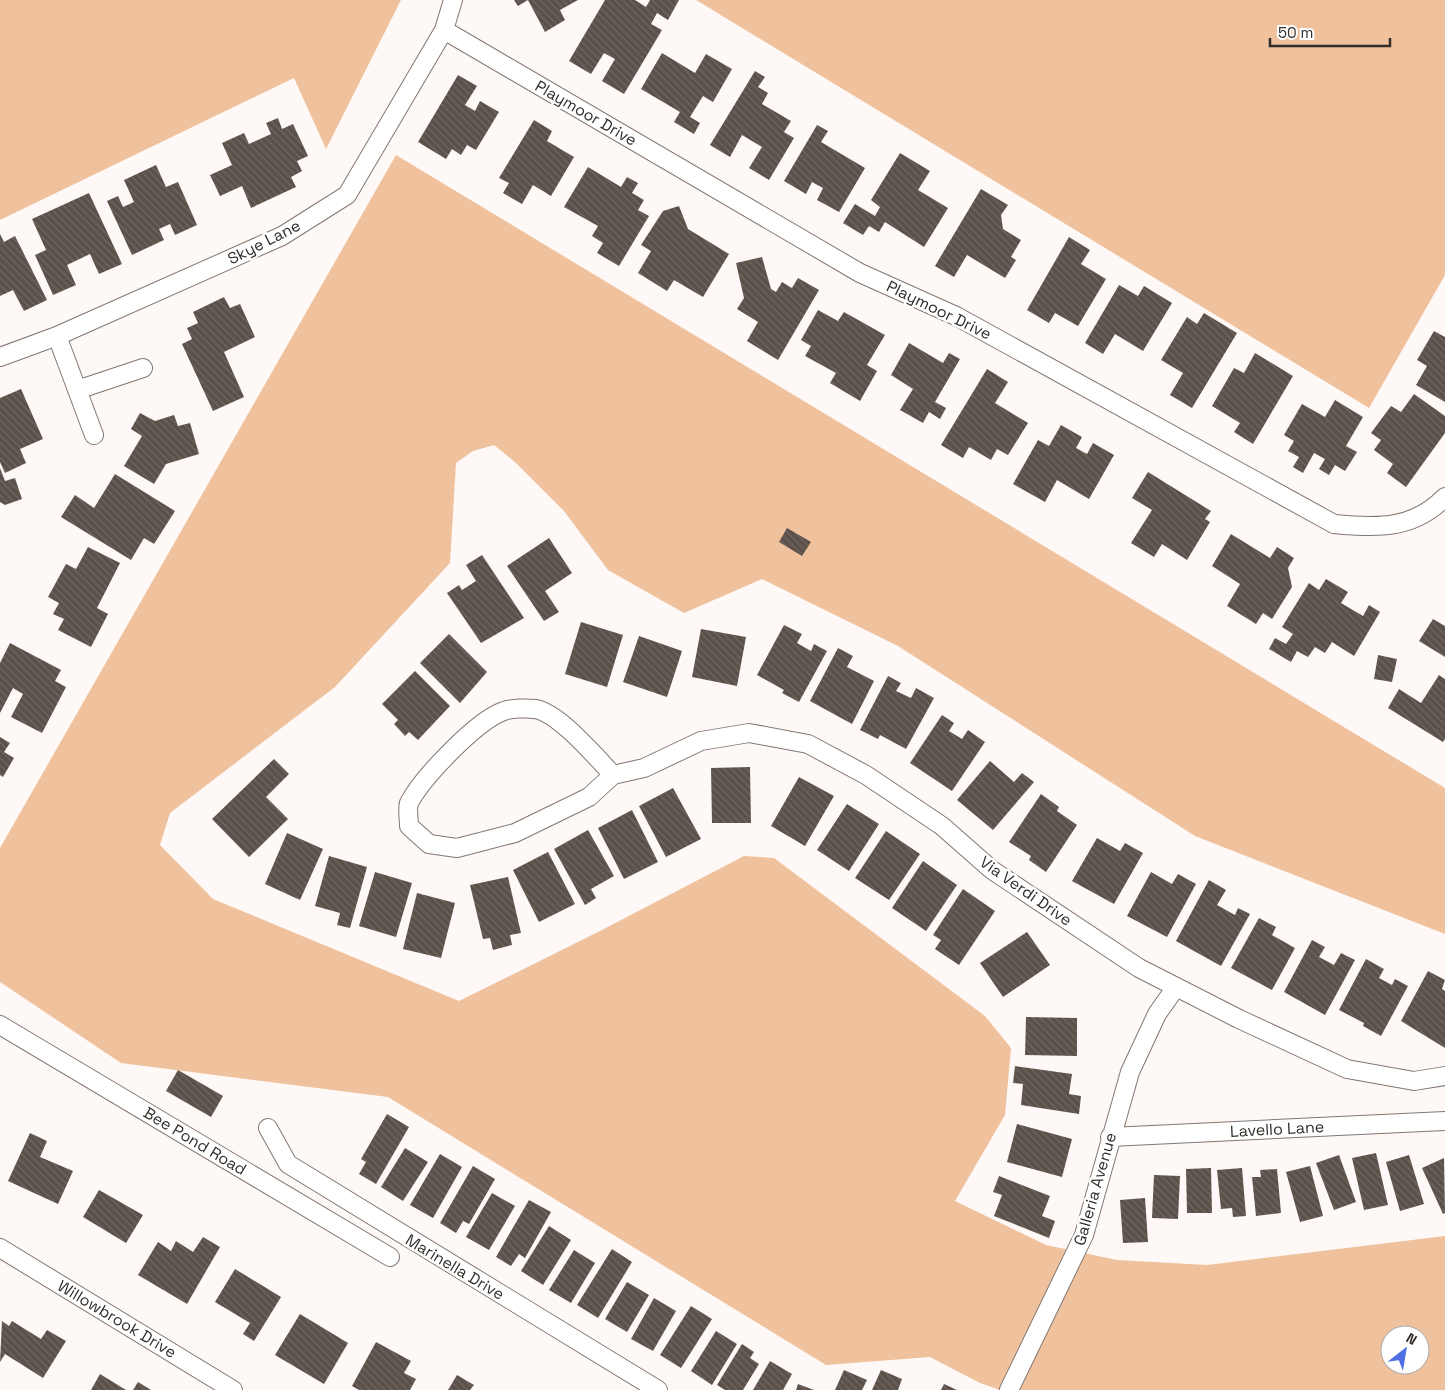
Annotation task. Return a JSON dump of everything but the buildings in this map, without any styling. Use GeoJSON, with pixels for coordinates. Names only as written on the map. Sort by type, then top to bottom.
{"type":"FeatureCollection","features":[{"type":"Feature","properties":{"kind":"street","name":"Skye Lane"},"geometry":{"type":"LineString","coordinates":[[0,357],[57,336],[282,236],[347,194],[444,30],[453,0]]}},
{"type":"Feature","properties":{"kind":"street","name":"Playmoor Drive"},"geometry":{"type":"LineString","coordinates":[[444,30],[860,273],[956,316],[1334,524],[1374,528],[1417,519],[1445,497]]}},
{"type":"Feature","properties":{"kind":"street"},"geometry":{"type":"LineString","coordinates":[[57,336],[94,435]]}},
{"type":"Feature","properties":{"kind":"street"},"geometry":{"type":"LineString","coordinates":[[77,390],[143,368]]}},
{"type":"Feature","properties":{"kind":"street","name":"Via Verdi Drive"},"geometry":{"type":"LineString","coordinates":[[613,775],[591,750],[563,724],[536,709],[505,710],[474,730],[427,777],[408,805],[409,826],[430,844],[456,848],[515,833],[589,797],[613,775],[644,768],[701,741],[749,733],[808,744],[866,775],[942,826],[992,870],[1139,968],[1348,1069],[1414,1081],[1445,1076]]}},
{"type":"Feature","properties":{"kind":"street","name":"Galleria Avenue"},"geometry":{"type":"LineString","coordinates":[[1009,1390],[1084,1235],[1130,1072],[1157,1014],[1176,987]]}},
{"type":"Feature","properties":{"kind":"street","name":"Bee Pond Road"},"geometry":{"type":"LineString","coordinates":[[0,1026],[390,1257]]}},
{"type":"Feature","properties":{"kind":"street","name":"Lavello Lane"},"geometry":{"type":"LineString","coordinates":[[1110,1138],[1445,1121]]}},
{"type":"Feature","properties":{"kind":"street","name":"Marinella Drive"},"geometry":{"type":"LineString","coordinates":[[268,1128],[288,1164],[658,1390]]}},
{"type":"Feature","properties":{"kind":"street","name":"Willowbrook Drive"},"geometry":{"type":"LineString","coordinates":[[0,1248],[233,1390]]}},
{"type":"Feature","properties":{"kind":"shaded area"},"geometry":{"type":"Polygon","coordinates":[[[0,0],[401,0],[326,149],[294,78],[0,220],[0,0]]]}},
{"type":"Feature","properties":{"kind":"shaded area"},"geometry":{"type":"Polygon","coordinates":[[[696,0],[1445,0],[1445,275],[1369,408],[696,0]]]}},
{"type":"Feature","properties":{"kind":"shaded area"},"geometry":{"type":"Polygon","coordinates":[[[396,155],[1445,788],[1445,934],[1195,836],[898,646],[762,579],[684,613],[608,570],[564,511],[516,463],[494,445],[473,451],[456,463],[450,563],[335,687],[170,813],[160,845],[213,899],[459,1001],[600,931],[744,856],[774,858],[985,1016],[1011,1048],[1005,1115],[955,1201],[1046,1245],[1117,1260],[1207,1265],[1445,1236],[1445,1390],[1000,1390],[980,1383],[930,1357],[826,1365],[388,1097],[121,1063],[0,982],[0,848],[396,155]]]}}]}
